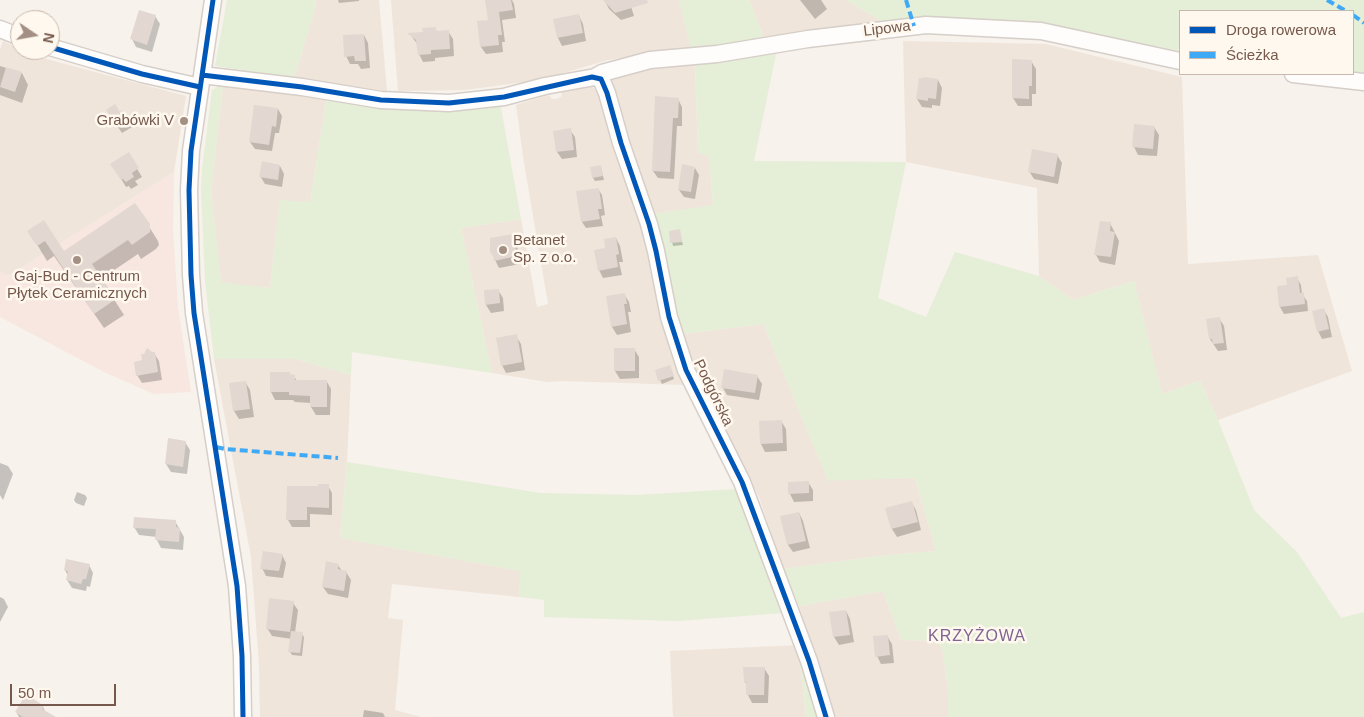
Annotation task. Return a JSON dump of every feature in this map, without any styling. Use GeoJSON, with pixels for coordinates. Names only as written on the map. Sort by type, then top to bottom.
{"type":"FeatureCollection","features":[{"type":"Feature","properties":{"kind":"street"},"geometry":{"type":"LineString","coordinates":[[214,0],[191,151],[189,190],[191,275],[194,313],[237,586],[242,656],[243,717]]}},
{"type":"Feature","properties":{"kind":"street","name":"Lipowa"},"geometry":{"type":"LineString","coordinates":[[60,50],[142,74],[201,81],[302,87],[381,100],[449,103],[504,97],[545,86],[596,77],[602,73],[650,60],[717,54],[808,39],[926,25],[1041,31],[1179,61]]}},
{"type":"Feature","properties":{"kind":"street"},"geometry":{"type":"LineString","coordinates":[[1302,75],[1364,82]]}},
{"type":"Feature","properties":{"kind":"street","name":"Podgórska"},"geometry":{"type":"LineString","coordinates":[[596,77],[601,80],[607,93],[622,147],[649,224],[667,312],[686,370],[742,482],[809,661],[826,717]]}},
{"type":"Feature","properties":{"kind":"shaded area"},"geometry":{"type":"Polygon","coordinates":[[[316,0],[379,0],[387,91],[294,78],[316,0]]]}},
{"type":"Feature","properties":{"kind":"shaded area"},"geometry":{"type":"Polygon","coordinates":[[[391,0],[679,0],[691,48],[608,60],[539,80],[465,90],[398,91],[391,0]]]}},
{"type":"Feature","properties":{"kind":"shaded area"},"geometry":{"type":"Polygon","coordinates":[[[749,0],[846,0],[882,21],[764,38],[749,0]]]}},
{"type":"Feature","properties":{"kind":"shaded area"},"geometry":{"type":"Polygon","coordinates":[[[3,41],[10,44],[10,60],[50,60],[186,96],[174,172],[8,276],[0,272],[0,50],[3,41]]]}},
{"type":"Feature","properties":{"kind":"shaded area"},"geometry":{"type":"Polygon","coordinates":[[[903,41],[1046,44],[1182,77],[1188,264],[1318,255],[1352,371],[1218,420],[1200,381],[1162,394],[1134,281],[1073,300],[1039,276],[1037,188],[906,162],[903,41]]]}},
{"type":"Feature","properties":{"kind":"shaded area"},"geometry":{"type":"Polygon","coordinates":[[[695,64],[698,153],[709,155],[713,206],[653,214],[609,78],[644,70],[695,64]]]}},
{"type":"Feature","properties":{"kind":"shaded area"},"geometry":{"type":"Polygon","coordinates":[[[223,84],[327,97],[310,202],[280,201],[270,288],[221,283],[211,191],[223,84]]]}},
{"type":"Feature","properties":{"kind":"shaded area"},"geometry":{"type":"Polygon","coordinates":[[[592,86],[600,95],[642,225],[685,385],[547,382],[492,373],[461,228],[521,219],[537,307],[548,304],[516,105],[549,95],[552,99],[556,99],[561,97],[562,92],[592,86]]]}},
{"type":"Feature","properties":{"kind":"shaded area"},"geometry":{"type":"Polygon","coordinates":[[[174,172],[173,228],[178,308],[191,392],[154,394],[104,372],[0,317],[0,272],[8,276],[174,172]]]}},
{"type":"Feature","properties":{"kind":"shaded area"},"geometry":{"type":"Polygon","coordinates":[[[763,324],[828,480],[915,478],[936,551],[879,556],[783,569],[759,497],[704,391],[682,334],[763,324]]]}},
{"type":"Feature","properties":{"kind":"shaded area"},"geometry":{"type":"Polygon","coordinates":[[[214,359],[296,359],[351,375],[347,462],[340,538],[521,571],[519,597],[392,584],[388,618],[403,620],[395,710],[421,717],[260,717],[259,665],[251,557],[214,359]]]}},
{"type":"Feature","properties":{"kind":"shaded area"},"geometry":{"type":"Polygon","coordinates":[[[883,591],[901,640],[938,641],[943,652],[948,690],[948,717],[833,717],[799,606],[883,591]]]}},
{"type":"Feature","properties":{"kind":"shaded area"},"geometry":{"type":"Polygon","coordinates":[[[798,645],[806,717],[673,717],[670,651],[798,645]]]}},
{"type":"Feature","properties":{"kind":"green space"},"geometry":{"type":"Polygon","coordinates":[[[227,0],[316,0],[294,78],[215,66],[227,0]]]}},
{"type":"Feature","properties":{"kind":"green space"},"geometry":{"type":"Polygon","coordinates":[[[679,0],[749,0],[764,38],[725,46],[691,48],[679,0]]]}},
{"type":"Feature","properties":{"kind":"green space"},"geometry":{"type":"Polygon","coordinates":[[[846,0],[1364,0],[1364,75],[1354,74],[1354,10],[1179,10],[1179,51],[1052,26],[928,19],[882,21],[846,0]]]}},
{"type":"Feature","properties":{"kind":"green space"},"geometry":{"type":"Polygon","coordinates":[[[776,54],[754,161],[906,162],[878,298],[926,317],[955,252],[1039,276],[1073,300],[1134,281],[1162,394],[1200,381],[1218,420],[1254,510],[1297,552],[1341,618],[1364,612],[1364,717],[948,717],[948,690],[943,652],[938,641],[901,640],[883,591],[799,606],[783,569],[879,556],[936,551],[915,478],[828,481],[763,324],[682,334],[653,214],[713,205],[709,156],[698,153],[695,64],[776,54]]]}},
{"type":"Feature","properties":{"kind":"green space"},"geometry":{"type":"Polygon","coordinates":[[[223,84],[211,191],[221,282],[270,288],[280,200],[310,202],[327,97],[492,105],[501,108],[521,219],[461,228],[492,373],[352,352],[351,375],[296,359],[214,359],[205,281],[201,190],[212,90],[223,84]]]}},
{"type":"Feature","properties":{"kind":"green space"},"geometry":{"type":"Polygon","coordinates":[[[347,462],[540,493],[638,495],[736,489],[784,613],[677,621],[544,617],[544,600],[519,597],[520,571],[340,538],[347,462]]]}},
{"type":"Feature","properties":{"kind":"green space"},"geometry":{"type":"Polygon","coordinates":[[[798,645],[820,717],[806,717],[798,645]]]}},
{"type":"Feature","properties":{"kind":"building"},"geometry":{"type":"Polygon","coordinates":[[[485,0],[511,0],[513,10],[499,12],[502,35],[498,35],[499,45],[480,47],[477,21],[488,20],[485,0]]]}},
{"type":"Feature","properties":{"kind":"building"},"geometry":{"type":"Polygon","coordinates":[[[603,0],[647,0],[648,3],[615,13],[603,0]]]}},
{"type":"Feature","properties":{"kind":"building"},"geometry":{"type":"Polygon","coordinates":[[[139,10],[156,15],[147,45],[130,39],[139,10]]]}},
{"type":"Feature","properties":{"kind":"building"},"geometry":{"type":"Polygon","coordinates":[[[579,14],[583,33],[557,38],[553,19],[579,14]]]}},
{"type":"Feature","properties":{"kind":"building"},"geometry":{"type":"Polygon","coordinates":[[[436,27],[436,31],[449,30],[450,49],[431,50],[431,54],[418,55],[416,40],[407,33],[423,32],[422,28],[436,27]]]}},
{"type":"Feature","properties":{"kind":"building"},"geometry":{"type":"Polygon","coordinates":[[[364,34],[366,61],[355,61],[354,56],[344,57],[343,35],[364,34]]]}},
{"type":"Feature","properties":{"kind":"building"},"geometry":{"type":"Polygon","coordinates":[[[1012,59],[1032,60],[1032,86],[1029,86],[1029,99],[1012,98],[1012,59]]]}},
{"type":"Feature","properties":{"kind":"building"},"geometry":{"type":"Polygon","coordinates":[[[6,67],[22,72],[15,92],[0,87],[6,67]]]}},
{"type":"Feature","properties":{"kind":"building"},"geometry":{"type":"Polygon","coordinates":[[[919,78],[938,79],[936,99],[928,98],[928,101],[916,99],[919,78]]]}},
{"type":"Feature","properties":{"kind":"building"},"geometry":{"type":"Polygon","coordinates":[[[655,96],[679,98],[678,118],[673,118],[670,172],[652,171],[655,96]]]}},
{"type":"Feature","properties":{"kind":"building"},"geometry":{"type":"Polygon","coordinates":[[[115,104],[128,119],[117,126],[106,110],[115,104]]]}},
{"type":"Feature","properties":{"kind":"building"},"geometry":{"type":"Polygon","coordinates":[[[254,105],[278,108],[276,127],[272,126],[269,145],[249,142],[254,105]]]}},
{"type":"Feature","properties":{"kind":"building"},"geometry":{"type":"Polygon","coordinates":[[[1134,124],[1155,126],[1153,149],[1132,147],[1134,124]]]}},
{"type":"Feature","properties":{"kind":"building"},"geometry":{"type":"Polygon","coordinates":[[[571,128],[574,150],[556,152],[553,131],[571,128]]]}},
{"type":"Feature","properties":{"kind":"building"},"geometry":{"type":"Polygon","coordinates":[[[1032,149],[1058,154],[1054,177],[1028,172],[1032,149]]]}},
{"type":"Feature","properties":{"kind":"building"},"geometry":{"type":"Polygon","coordinates":[[[129,152],[139,168],[132,173],[134,177],[126,182],[123,179],[121,180],[110,164],[129,152]]]}},
{"type":"Feature","properties":{"kind":"building"},"geometry":{"type":"Polygon","coordinates":[[[262,161],[280,165],[278,180],[259,177],[262,161]]]}},
{"type":"Feature","properties":{"kind":"building"},"geometry":{"type":"Polygon","coordinates":[[[682,164],[695,167],[691,192],[678,190],[682,164]]]}},
{"type":"Feature","properties":{"kind":"building"},"geometry":{"type":"Polygon","coordinates":[[[601,165],[603,176],[592,178],[590,167],[601,165]]]}},
{"type":"Feature","properties":{"kind":"building"},"geometry":{"type":"Polygon","coordinates":[[[599,188],[602,209],[598,209],[600,219],[581,222],[576,191],[599,188]]]}},
{"type":"Feature","properties":{"kind":"building","name":"Gaj-Bud - Centrum Płytek Ceramicznych"},"geometry":{"type":"Polygon","coordinates":[[[135,203],[150,224],[150,232],[132,245],[128,240],[92,264],[116,299],[94,314],[45,241],[37,246],[27,231],[44,220],[64,251],[135,203]]]}},
{"type":"Feature","properties":{"kind":"building"},"geometry":{"type":"Polygon","coordinates":[[[1100,221],[1111,222],[1110,231],[1115,232],[1111,257],[1094,255],[1100,221]]]}},
{"type":"Feature","properties":{"kind":"building"},"geometry":{"type":"Polygon","coordinates":[[[680,229],[682,242],[670,243],[669,231],[680,229]]]}},
{"type":"Feature","properties":{"kind":"building","name":"Betanet Sp. z o.o."},"geometry":{"type":"Polygon","coordinates":[[[513,234],[517,256],[494,261],[490,252],[490,238],[513,234]]]}},
{"type":"Feature","properties":{"kind":"building"},"geometry":{"type":"Polygon","coordinates":[[[616,237],[619,254],[616,255],[618,267],[598,271],[594,250],[605,248],[604,239],[616,237]]]}},
{"type":"Feature","properties":{"kind":"building"},"geometry":{"type":"Polygon","coordinates":[[[1298,276],[1300,293],[1304,292],[1305,304],[1279,307],[1277,286],[1287,285],[1286,278],[1298,276]]]}},
{"type":"Feature","properties":{"kind":"building"},"geometry":{"type":"Polygon","coordinates":[[[499,289],[500,303],[485,305],[484,290],[499,289]]]}},
{"type":"Feature","properties":{"kind":"building"},"geometry":{"type":"Polygon","coordinates":[[[625,293],[627,304],[624,304],[627,324],[611,327],[606,296],[625,293]]]}},
{"type":"Feature","properties":{"kind":"building"},"geometry":{"type":"Polygon","coordinates":[[[1324,308],[1329,329],[1317,332],[1312,311],[1324,308]]]}},
{"type":"Feature","properties":{"kind":"building"},"geometry":{"type":"Polygon","coordinates":[[[1220,317],[1224,343],[1213,344],[1212,339],[1209,339],[1206,319],[1220,317]]]}},
{"type":"Feature","properties":{"kind":"building"},"geometry":{"type":"Polygon","coordinates":[[[517,334],[522,362],[501,366],[496,338],[517,334]]]}},
{"type":"Feature","properties":{"kind":"building"},"geometry":{"type":"Polygon","coordinates":[[[147,348],[155,352],[158,372],[136,376],[134,362],[142,360],[141,354],[144,354],[147,348]]]}},
{"type":"Feature","properties":{"kind":"building"},"geometry":{"type":"Polygon","coordinates":[[[614,348],[635,348],[635,371],[614,371],[614,348]]]}},
{"type":"Feature","properties":{"kind":"building"},"geometry":{"type":"Polygon","coordinates":[[[670,365],[674,376],[658,381],[655,370],[670,365]]]}},
{"type":"Feature","properties":{"kind":"building"},"geometry":{"type":"Polygon","coordinates":[[[724,369],[758,375],[755,393],[721,388],[724,369]]]}},
{"type":"Feature","properties":{"kind":"building"},"geometry":{"type":"Polygon","coordinates":[[[270,372],[290,372],[290,374],[295,375],[295,380],[327,380],[327,407],[310,407],[310,396],[289,395],[289,392],[270,392],[270,372]]]}},
{"type":"Feature","properties":{"kind":"building"},"geometry":{"type":"Polygon","coordinates":[[[246,381],[250,409],[233,411],[229,383],[246,381]]]}},
{"type":"Feature","properties":{"kind":"building"},"geometry":{"type":"Polygon","coordinates":[[[782,420],[783,443],[760,444],[759,421],[782,420]]]}},
{"type":"Feature","properties":{"kind":"building"},"geometry":{"type":"Polygon","coordinates":[[[168,438],[186,441],[183,467],[165,464],[168,438]]]}},
{"type":"Feature","properties":{"kind":"building"},"geometry":{"type":"Polygon","coordinates":[[[809,481],[809,493],[788,494],[788,482],[809,481]]]}},
{"type":"Feature","properties":{"kind":"building"},"geometry":{"type":"Polygon","coordinates":[[[318,484],[329,484],[329,508],[307,507],[307,520],[286,520],[287,486],[318,486],[318,484]]]}},
{"type":"Feature","properties":{"kind":"building"},"geometry":{"type":"Polygon","coordinates":[[[912,501],[918,522],[891,529],[885,508],[912,501]]]}},
{"type":"Feature","properties":{"kind":"building"},"geometry":{"type":"Polygon","coordinates":[[[799,512],[806,541],[787,545],[780,516],[799,512]]]}},
{"type":"Feature","properties":{"kind":"building"},"geometry":{"type":"Polygon","coordinates":[[[134,517],[176,520],[176,527],[180,528],[179,542],[155,540],[156,529],[133,528],[134,517]]]}},
{"type":"Feature","properties":{"kind":"building"},"geometry":{"type":"Polygon","coordinates":[[[263,551],[283,554],[279,571],[260,569],[263,551]]]}},
{"type":"Feature","properties":{"kind":"building"},"geometry":{"type":"Polygon","coordinates":[[[66,559],[90,564],[86,579],[83,579],[81,584],[66,580],[68,571],[64,570],[66,559]]]}},
{"type":"Feature","properties":{"kind":"building"},"geometry":{"type":"Polygon","coordinates":[[[326,561],[339,564],[338,569],[347,571],[344,591],[322,587],[326,561]]]}},
{"type":"Feature","properties":{"kind":"building"},"geometry":{"type":"Polygon","coordinates":[[[269,598],[294,601],[290,632],[266,629],[269,598]]]}},
{"type":"Feature","properties":{"kind":"building"},"geometry":{"type":"Polygon","coordinates":[[[846,610],[850,635],[833,637],[829,612],[846,610]]]}},
{"type":"Feature","properties":{"kind":"building"},"geometry":{"type":"Polygon","coordinates":[[[291,631],[303,632],[300,653],[288,652],[291,631]]]}},
{"type":"Feature","properties":{"kind":"building"},"geometry":{"type":"Polygon","coordinates":[[[888,635],[890,655],[875,657],[873,636],[888,635]]]}},
{"type":"Feature","properties":{"kind":"building"},"geometry":{"type":"Polygon","coordinates":[[[743,667],[765,667],[764,695],[746,695],[743,667]]]}},
{"type":"Feature","properties":{"kind":"building"},"geometry":{"type":"Polygon","coordinates":[[[26,694],[44,706],[42,709],[56,717],[23,717],[15,712],[26,694]]]}},
{"type":"Feature","properties":{"kind":"marked path"},"geometry":{"type":"LineString","coordinates":[[906,0],[914,26]]}},
{"type":"Feature","properties":{"kind":"marked path"},"geometry":{"type":"LineString","coordinates":[[1327,0],[1344,10]]}},
{"type":"Feature","properties":{"kind":"marked path"},"geometry":{"type":"LineString","coordinates":[[1354,16],[1364,23]]}},
{"type":"Feature","properties":{"kind":"marked path"},"geometry":{"type":"LineString","coordinates":[[216,447],[338,458]]}},
{"type":"Feature","properties":{"kind":"cycle path"},"geometry":{"type":"LineString","coordinates":[[213,0],[191,151],[189,190],[191,275],[194,313],[237,586],[242,656],[243,717]]}},
{"type":"Feature","properties":{"kind":"cycle path"},"geometry":{"type":"LineString","coordinates":[[60,50],[142,74],[200,87]]}},
{"type":"Feature","properties":{"kind":"cycle path"},"geometry":{"type":"LineString","coordinates":[[202,75],[302,87],[381,100],[449,103],[504,97],[592,77],[601,79],[649,224],[669,317],[686,370],[742,482],[809,661],[826,717]]}},
{"type":"Feature","properties":{"kind":"place","name":"Grabówki V"},"geometry":{"type":"Point","coordinates":[184,121]}},
{"type":"Feature","properties":{"kind":"place","name":"Betanet Sp. z o.o."},"geometry":{"type":"Point","coordinates":[503,250]}},
{"type":"Feature","properties":{"kind":"place","name":"Gaj-Bud - Centrum Płytek Ceramicznych"},"geometry":{"type":"Point","coordinates":[77,260]}},
{"type":"Feature","properties":{"kind":"district","name":"KRZYŻOWA"},"geometry":{"type":"Point","coordinates":[977,637]}}]}
